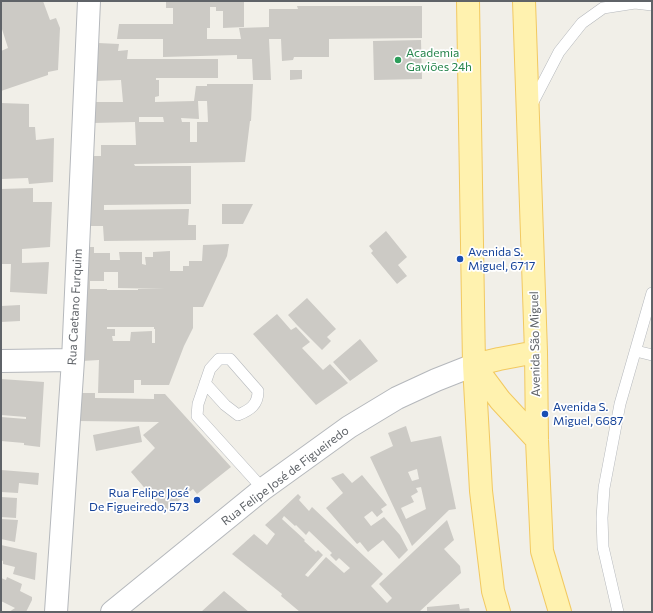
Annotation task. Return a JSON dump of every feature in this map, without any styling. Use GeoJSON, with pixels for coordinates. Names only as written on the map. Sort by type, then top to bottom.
{"type":"FeatureCollection","features":[{"type":"Feature","properties":{"kind":"main road"},"geometry":{"type":"LineString","coordinates":[[468,1],[474,365],[481,491],[493,591],[499,612]]}},
{"type":"Feature","properties":{"kind":"main road","name":"Avenida São Miguel"},"geometry":{"type":"LineString","coordinates":[[524,1],[536,352],[537,440],[542,551],[560,612]]}},
{"type":"Feature","properties":{"kind":"main road"},"geometry":{"type":"LineString","coordinates":[[474,365],[536,352]]}},
{"type":"Feature","properties":{"kind":"main road"},"geometry":{"type":"LineString","coordinates":[[474,365],[500,400],[537,440]]}},
{"type":"Feature","properties":{"kind":"street","name":"Rua Caetano Furquim"},"geometry":{"type":"LineString","coordinates":[[56,612],[73,360],[89,1]]}},
{"type":"Feature","properties":{"kind":"street"},"geometry":{"type":"LineString","coordinates":[[1,361],[73,360]]}},
{"type":"Feature","properties":{"kind":"street","name":"Rua Felipe José de Figueiredo"},"geometry":{"type":"LineString","coordinates":[[112,612],[263,489],[349,427],[397,398],[474,365]]}},
{"type":"Feature","properties":{"kind":"lane"},"geometry":{"type":"LineString","coordinates":[[527,113],[559,52],[582,23],[603,8],[635,3],[652,5]]}},
{"type":"Feature","properties":{"kind":"lane"},"geometry":{"type":"LineString","coordinates":[[618,612],[603,547],[602,518],[604,488],[620,404],[652,293]]}},
{"type":"Feature","properties":{"kind":"lane"},"geometry":{"type":"LineString","coordinates":[[636,351],[652,355]]}},
{"type":"Feature","properties":{"kind":"lane"},"geometry":{"type":"LineString","coordinates":[[205,383],[225,405],[238,415],[248,410],[258,399],[258,391],[230,359],[219,359],[210,369],[205,383],[198,404],[197,416],[263,489]]}},
{"type":"Feature","properties":{"kind":"building"},"geometry":{"type":"Polygon","coordinates":[[[1,1],[43,1],[50,20],[56,18],[60,28],[58,70],[48,72],[48,75],[1,91],[1,51],[8,48],[1,26],[1,1]]]}},
{"type":"Feature","properties":{"kind":"building"},"geometry":{"type":"Polygon","coordinates":[[[166,1],[244,1],[244,27],[223,28],[223,11],[216,11],[216,7],[210,7],[210,28],[207,28],[207,39],[241,39],[239,28],[269,27],[269,9],[298,9],[297,6],[422,6],[422,38],[329,39],[329,57],[294,57],[293,60],[282,61],[281,39],[269,39],[271,80],[253,80],[252,59],[237,59],[237,55],[163,57],[163,39],[117,39],[119,24],[173,24],[173,8],[166,8],[166,1]]]}},
{"type":"Feature","properties":{"kind":"building","name":"Academia Gaviões 24h"},"geometry":{"type":"Polygon","coordinates":[[[421,40],[422,79],[374,80],[373,41],[421,40]]]}},
{"type":"Feature","properties":{"kind":"building"},"geometry":{"type":"Polygon","coordinates":[[[98,43],[119,44],[118,51],[128,50],[127,59],[218,59],[218,78],[156,78],[156,80],[159,80],[159,96],[155,97],[155,102],[194,101],[196,86],[207,86],[207,84],[253,84],[251,121],[245,162],[134,164],[135,166],[191,166],[191,204],[104,205],[104,210],[189,209],[188,225],[196,225],[196,240],[104,241],[103,226],[87,226],[91,156],[101,156],[101,145],[136,145],[135,122],[93,123],[93,102],[123,102],[121,80],[95,81],[98,43]],[[198,101],[199,119],[181,118],[182,122],[190,122],[190,142],[197,142],[197,122],[208,122],[207,101],[198,101]],[[139,117],[139,122],[164,122],[163,117],[139,117]]]}},
{"type":"Feature","properties":{"kind":"building"},"geometry":{"type":"Polygon","coordinates":[[[290,70],[302,70],[302,79],[290,80],[290,70]]]}},
{"type":"Feature","properties":{"kind":"building"},"geometry":{"type":"Polygon","coordinates":[[[1,103],[29,104],[29,127],[35,127],[36,140],[54,138],[53,182],[29,184],[28,178],[1,179],[1,103]]]}},
{"type":"Feature","properties":{"kind":"building"},"geometry":{"type":"Polygon","coordinates":[[[33,188],[33,202],[52,202],[50,247],[22,249],[22,263],[49,262],[47,294],[10,292],[11,264],[1,264],[1,189],[33,188]]]}},
{"type":"Feature","properties":{"kind":"building"},"geometry":{"type":"Polygon","coordinates":[[[222,204],[253,204],[243,224],[222,224],[222,204]]]}},
{"type":"Feature","properties":{"kind":"building"},"geometry":{"type":"Polygon","coordinates":[[[386,231],[407,257],[398,265],[407,276],[397,284],[371,253],[373,251],[369,246],[386,231]]]}},
{"type":"Feature","properties":{"kind":"building"},"geometry":{"type":"Polygon","coordinates":[[[229,244],[227,256],[203,307],[193,307],[193,328],[184,346],[169,385],[141,385],[141,380],[134,380],[134,393],[98,393],[99,360],[82,361],[86,247],[94,247],[94,253],[110,253],[110,260],[120,260],[119,252],[142,252],[142,264],[146,265],[145,257],[153,257],[153,252],[170,251],[170,271],[183,271],[183,266],[189,266],[189,261],[202,261],[203,245],[229,244]],[[104,272],[104,281],[90,281],[90,289],[165,289],[118,288],[118,272],[104,272]],[[107,327],[107,329],[115,329],[115,336],[112,336],[113,341],[130,341],[131,332],[152,331],[152,343],[155,343],[154,327],[107,327]]]}},
{"type":"Feature","properties":{"kind":"building"},"geometry":{"type":"Polygon","coordinates":[[[307,298],[336,329],[327,337],[331,341],[322,350],[288,315],[307,298]]]}},
{"type":"Feature","properties":{"kind":"building"},"geometry":{"type":"Polygon","coordinates":[[[20,305],[20,321],[1,322],[1,306],[20,305]]]}},
{"type":"Feature","properties":{"kind":"building"},"geometry":{"type":"Polygon","coordinates":[[[277,314],[291,330],[296,327],[310,342],[302,348],[323,370],[330,364],[348,383],[316,405],[253,334],[277,314]]]}},
{"type":"Feature","properties":{"kind":"building"},"geometry":{"type":"Polygon","coordinates":[[[360,339],[378,361],[350,381],[333,362],[360,339]]]}},
{"type":"Feature","properties":{"kind":"building"},"geometry":{"type":"Polygon","coordinates":[[[1,379],[44,382],[40,447],[24,445],[24,443],[1,441],[1,417],[26,419],[26,417],[1,415],[1,379]]]}},
{"type":"Feature","properties":{"kind":"building"},"geometry":{"type":"Polygon","coordinates":[[[80,393],[95,393],[95,398],[154,399],[154,394],[165,394],[231,467],[197,494],[193,489],[165,512],[131,472],[155,448],[143,435],[159,422],[78,421],[80,393]]]}},
{"type":"Feature","properties":{"kind":"building"},"geometry":{"type":"Polygon","coordinates":[[[139,426],[142,442],[96,451],[93,435],[139,426]]]}},
{"type":"Feature","properties":{"kind":"building"},"geometry":{"type":"Polygon","coordinates":[[[406,426],[411,442],[441,436],[456,509],[449,510],[412,546],[370,457],[393,446],[388,433],[406,426]],[[417,469],[408,472],[412,481],[419,479],[417,469]],[[421,487],[416,488],[418,492],[411,496],[414,502],[401,508],[406,519],[426,509],[421,487]]]}},
{"type":"Feature","properties":{"kind":"building"},"geometry":{"type":"Polygon","coordinates":[[[1,470],[39,473],[38,485],[19,483],[18,493],[1,492],[1,470]]]}},
{"type":"Feature","properties":{"kind":"building"},"geometry":{"type":"Polygon","coordinates":[[[343,473],[352,483],[362,475],[387,505],[381,509],[383,512],[377,517],[372,511],[364,517],[371,526],[384,517],[400,535],[408,550],[399,559],[383,540],[368,552],[360,542],[357,544],[326,508],[343,493],[331,478],[343,473]]]}},
{"type":"Feature","properties":{"kind":"building"},"geometry":{"type":"Polygon","coordinates":[[[298,494],[301,497],[299,500],[309,511],[312,507],[383,574],[371,586],[387,603],[392,598],[379,584],[447,520],[454,540],[444,549],[460,566],[461,573],[419,612],[300,612],[281,596],[282,594],[232,554],[254,534],[267,545],[275,534],[265,525],[298,494]],[[284,516],[282,519],[305,540],[304,541],[316,552],[318,550],[323,555],[305,575],[308,577],[326,557],[344,573],[350,568],[339,558],[336,561],[330,555],[332,553],[309,531],[306,535],[296,525],[295,526],[284,516]]]}},
{"type":"Feature","properties":{"kind":"building"},"geometry":{"type":"Polygon","coordinates":[[[1,497],[17,498],[16,518],[1,517],[1,497]]]}},
{"type":"Feature","properties":{"kind":"building"},"geometry":{"type":"Polygon","coordinates":[[[1,519],[18,520],[15,542],[1,539],[1,519]]]}},
{"type":"Feature","properties":{"kind":"building"},"geometry":{"type":"Polygon","coordinates":[[[1,545],[37,553],[35,580],[13,574],[15,567],[3,564],[3,561],[1,560],[1,545]]]}},
{"type":"Feature","properties":{"kind":"building"},"geometry":{"type":"Polygon","coordinates":[[[7,577],[22,584],[20,591],[32,597],[26,612],[9,612],[15,608],[1,601],[1,578],[6,580],[7,577]]]}},
{"type":"Feature","properties":{"kind":"building"},"geometry":{"type":"Polygon","coordinates":[[[224,591],[249,612],[201,612],[224,591]]]}},
{"type":"Feature","properties":{"kind":"building"},"geometry":{"type":"Polygon","coordinates":[[[459,604],[460,609],[469,608],[470,612],[427,612],[427,607],[459,604]]]}},
{"type":"Feature","properties":{"kind":"place","name":"Academia Gaviões 24h"},"geometry":{"type":"Point","coordinates":[398,60]}},
{"type":"Feature","properties":{"kind":"place","name":"Avenida S. Miguel, 6717"},"geometry":{"type":"Point","coordinates":[460,259]}},
{"type":"Feature","properties":{"kind":"place","name":"Avenida S. Miguel, 6687"},"geometry":{"type":"Point","coordinates":[545,414]}},
{"type":"Feature","properties":{"kind":"place","name":"Rua Felipe José De Figueiredo, 573"},"geometry":{"type":"Point","coordinates":[197,500]}}]}
